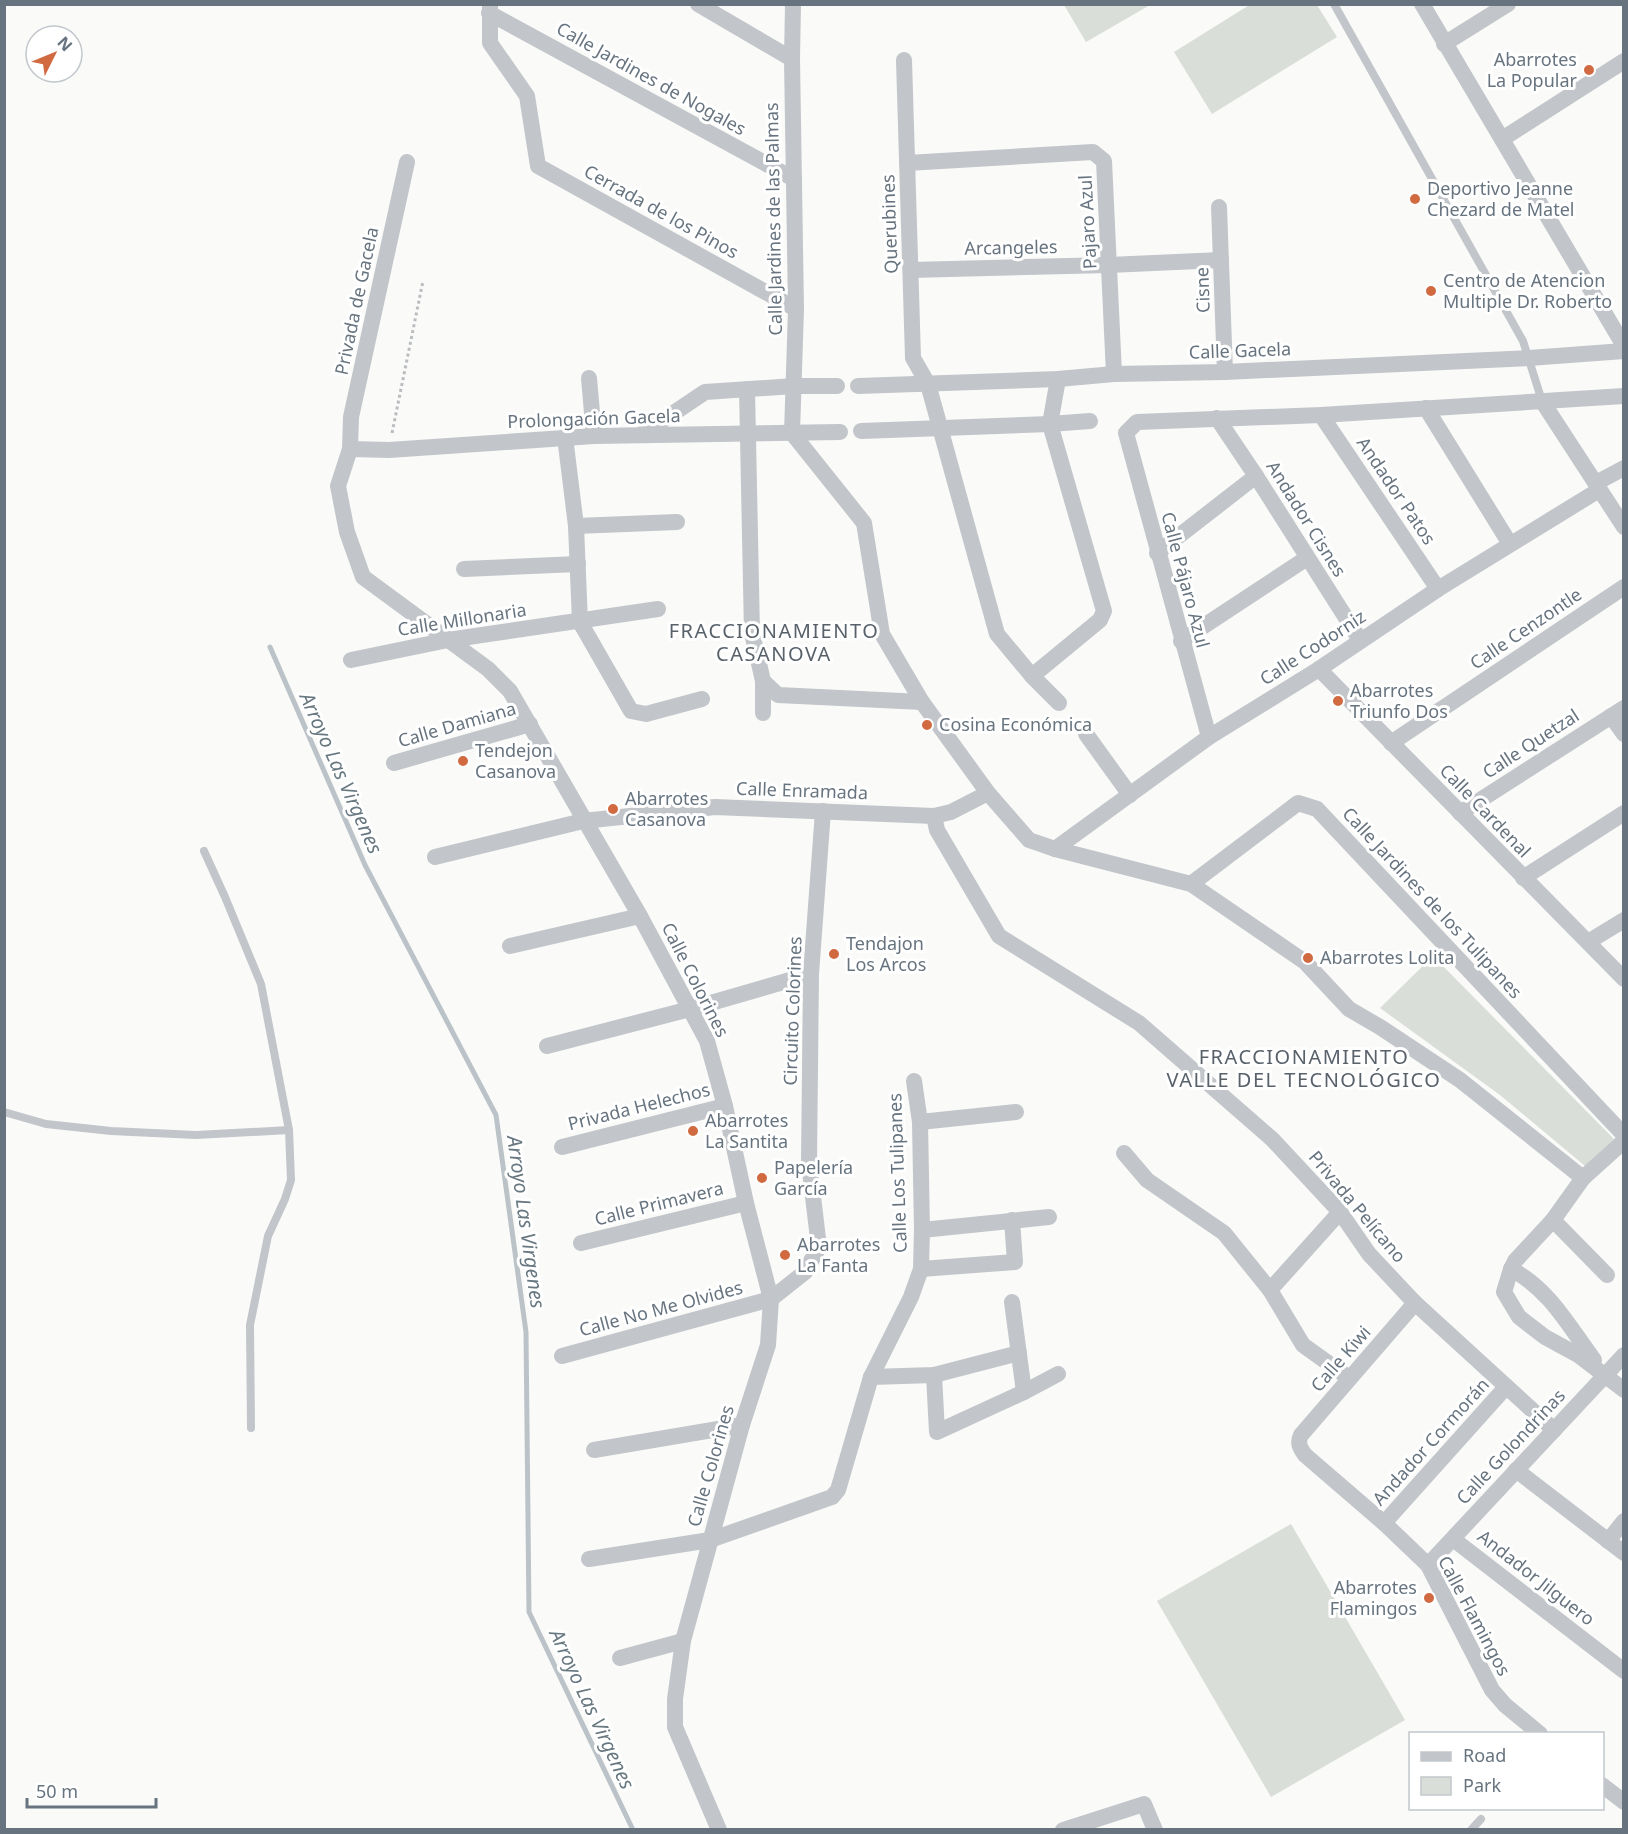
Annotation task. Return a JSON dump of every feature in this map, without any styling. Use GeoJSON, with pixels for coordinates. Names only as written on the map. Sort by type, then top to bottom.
{"type":"FeatureCollection","features":[{"type":"Feature","properties":{"kind":"street"},"geometry":{"type":"LineString","coordinates":[[698,4],[792,59]]}},
{"type":"Feature","properties":{"kind":"street","name":"Calle Jardines de las Palmas"},"geometry":{"type":"LineString","coordinates":[[792,433],[796,309],[793,4]]}},
{"type":"Feature","properties":{"kind":"street"},"geometry":{"type":"LineString","coordinates":[[1422,4],[1623,349]]}},
{"type":"Feature","properties":{"kind":"street"},"geometry":{"type":"LineString","coordinates":[[1444,44],[1508,4]]}},
{"type":"Feature","properties":{"kind":"street","name":"Cerrada de los Pinos"},"geometry":{"type":"LineString","coordinates":[[489,9],[490,43],[527,96],[538,166],[796,309]]}},
{"type":"Feature","properties":{"kind":"street","name":"Calle Jardines de Nogales"},"geometry":{"type":"LineString","coordinates":[[489,9],[794,179]]}},
{"type":"Feature","properties":{"kind":"street","name":"Querubines"},"geometry":{"type":"LineString","coordinates":[[904,60],[913,358],[928,384],[996,634],[1059,703]]}},
{"type":"Feature","properties":{"kind":"street"},"geometry":{"type":"LineString","coordinates":[[1502,139],[1623,61]]}},
{"type":"Feature","properties":{"kind":"street","name":"Pajaro Azul"},"geometry":{"type":"LineString","coordinates":[[907,163],[1093,152],[1104,161],[1114,374]]}},
{"type":"Feature","properties":{"kind":"street","name":"Privada de Gacela"},"geometry":{"type":"LineString","coordinates":[[350,448],[351,417],[407,162]]}},
{"type":"Feature","properties":{"kind":"street","name":"Cisne"},"geometry":{"type":"LineString","coordinates":[[1219,207],[1225,372]]}},
{"type":"Feature","properties":{"kind":"street","name":"Arcangeles"},"geometry":{"type":"LineString","coordinates":[[910,270],[1221,260]]}},
{"type":"Feature","properties":{"kind":"street","name":"Calle Gacela"},"geometry":{"type":"LineString","coordinates":[[858,386],[1529,358],[1623,349]]}},
{"type":"Feature","properties":{"kind":"street"},"geometry":{"type":"LineString","coordinates":[[589,378],[594,436]]}},
{"type":"Feature","properties":{"kind":"street"},"geometry":{"type":"LineString","coordinates":[[1032,676],[1100,620],[1104,612],[1050,424],[1058,379]]}},
{"type":"Feature","properties":{"kind":"street"},"geometry":{"type":"LineString","coordinates":[[640,435],[705,392],[794,386],[837,386]]}},
{"type":"Feature","properties":{"kind":"street"},"geometry":{"type":"LineString","coordinates":[[747,389],[752,633],[763,681],[762,713]]}},
{"type":"Feature","properties":{"kind":"street"},"geometry":{"type":"LineString","coordinates":[[1217,418],[1321,415],[1623,396]]}},
{"type":"Feature","properties":{"kind":"street"},"geometry":{"type":"LineString","coordinates":[[1542,401],[1623,527]]}},
{"type":"Feature","properties":{"kind":"street"},"geometry":{"type":"LineString","coordinates":[[1426,408],[1510,544]]}},
{"type":"Feature","properties":{"kind":"street","name":"Andador Patos"},"geometry":{"type":"LineString","coordinates":[[1321,415],[1438,589]]}},
{"type":"Feature","properties":{"kind":"street","name":"Calle Pájaro Azul"},"geometry":{"type":"LineString","coordinates":[[1209,738],[1126,433],[1137,422],[1217,418]]}},
{"type":"Feature","properties":{"kind":"street","name":"Andador Cisnes"},"geometry":{"type":"LineString","coordinates":[[1217,418],[1360,640]]}},
{"type":"Feature","properties":{"kind":"street"},"geometry":{"type":"LineString","coordinates":[[861,431],[1090,421]]}},
{"type":"Feature","properties":{"kind":"street","name":"Prolongación Gacela"},"geometry":{"type":"LineString","coordinates":[[350,448],[389,450],[594,436],[840,432]]}},
{"type":"Feature","properties":{"kind":"street"},"geometry":{"type":"LineString","coordinates":[[792,433],[864,523],[882,634],[922,702],[988,793],[1029,840],[1055,849],[1191,884],[1305,962],[1349,1009],[1460,1080],[1583,1178]]}},
{"type":"Feature","properties":{"kind":"street"},"geometry":{"type":"LineString","coordinates":[[565,437],[576,526],[580,622],[631,711],[646,714],[702,699]]}},
{"type":"Feature","properties":{"kind":"street","name":"Calle Colorines"},"geometry":{"type":"LineString","coordinates":[[350,448],[338,486],[347,532],[363,577],[488,669],[510,691],[640,916],[707,1041],[725,1106],[746,1203],[771,1299],[768,1345],[742,1425],[683,1641],[675,1699],[675,1727],[719,1830]]}},
{"type":"Feature","properties":{"kind":"street","name":"Calle Codorniz"},"geometry":{"type":"LineString","coordinates":[[1055,849],[1209,738],[1319,669],[1623,468]]}},
{"type":"Feature","properties":{"kind":"street"},"geometry":{"type":"LineString","coordinates":[[1157,553],[1256,476]]}},
{"type":"Feature","properties":{"kind":"street"},"geometry":{"type":"LineString","coordinates":[[576,526],[677,522]]}},
{"type":"Feature","properties":{"kind":"street"},"geometry":{"type":"LineString","coordinates":[[1181,641],[1307,558]]}},
{"type":"Feature","properties":{"kind":"street"},"geometry":{"type":"LineString","coordinates":[[464,569],[578,564]]}},
{"type":"Feature","properties":{"kind":"street","name":"Calle Cenzontle"},"geometry":{"type":"LineString","coordinates":[[1391,743],[1623,587]]}},
{"type":"Feature","properties":{"kind":"street","name":"Calle Millonaria"},"geometry":{"type":"LineString","coordinates":[[351,660],[448,640],[658,609]]}},
{"type":"Feature","properties":{"kind":"street","name":"Calle Cardenal"},"geometry":{"type":"LineString","coordinates":[[1319,669],[1623,979]]}},
{"type":"Feature","properties":{"kind":"street"},"geometry":{"type":"LineString","coordinates":[[763,681],[778,695],[922,702]]}},
{"type":"Feature","properties":{"kind":"street"},"geometry":{"type":"LineString","coordinates":[[1617,712],[1623,734]]}},
{"type":"Feature","properties":{"kind":"street","name":"Calle Quetzal"},"geometry":{"type":"LineString","coordinates":[[1460,813],[1617,712]]}},
{"type":"Feature","properties":{"kind":"street","name":"Calle Damiana"},"geometry":{"type":"LineString","coordinates":[[394,763],[530,724]]}},
{"type":"Feature","properties":{"kind":"street"},"geometry":{"type":"LineString","coordinates":[[1086,734],[1130,795]]}},
{"type":"Feature","properties":{"kind":"street","name":"Calle Enramada"},"geometry":{"type":"LineString","coordinates":[[435,857],[584,820],[715,807],[934,816],[951,812],[988,793]]}},
{"type":"Feature","properties":{"kind":"street","name":"Calle Jardines de los Tulipanes"},"geometry":{"type":"LineString","coordinates":[[1191,884],[1298,804],[1317,809],[1623,1135]]}},
{"type":"Feature","properties":{"kind":"street","name":"Circuito Colorines"},"geometry":{"type":"LineString","coordinates":[[771,1299],[805,1272],[819,1247],[809,1163],[811,974],[823,811]]}},
{"type":"Feature","properties":{"kind":"street"},"geometry":{"type":"LineString","coordinates":[[1523,878],[1623,813]]}},
{"type":"Feature","properties":{"kind":"street","name":"Privada Pelícano"},"geometry":{"type":"LineString","coordinates":[[934,816],[937,830],[999,936],[1139,1023],[1272,1139],[1340,1212],[1369,1254],[1415,1303],[1554,1430]]}},
{"type":"Feature","properties":{"kind":"street"},"geometry":{"type":"LineString","coordinates":[[510,946],[640,916]]}},
{"type":"Feature","properties":{"kind":"street"},"geometry":{"type":"LineString","coordinates":[[1588,942],[1623,920]]}},
{"type":"Feature","properties":{"kind":"street"},"geometry":{"type":"LineString","coordinates":[[547,1046],[690,1009],[811,974]]}},
{"type":"Feature","properties":{"kind":"street","name":"Calle Los Tulipanes"},"geometry":{"type":"LineString","coordinates":[[710,1540],[832,1497],[838,1490],[871,1377],[911,1297],[921,1269],[920,1122],[914,1081]]}},
{"type":"Feature","properties":{"kind":"street","name":"Privada Helechos"},"geometry":{"type":"LineString","coordinates":[[562,1147],[725,1106]]}},
{"type":"Feature","properties":{"kind":"street"},"geometry":{"type":"LineString","coordinates":[[920,1122],[1016,1112]]}},
{"type":"Feature","properties":{"kind":"street"},"geometry":{"type":"LineString","coordinates":[[1623,1141],[1583,1178],[1553,1220],[1515,1262],[1504,1292],[1519,1317],[1545,1337],[1578,1355],[1623,1390]]}},
{"type":"Feature","properties":{"kind":"street"},"geometry":{"type":"LineString","coordinates":[[1124,1153],[1147,1180],[1224,1233],[1270,1290],[1303,1345],[1349,1378]]}},
{"type":"Feature","properties":{"kind":"street","name":"Calle Primavera"},"geometry":{"type":"LineString","coordinates":[[581,1243],[746,1203]]}},
{"type":"Feature","properties":{"kind":"street"},"geometry":{"type":"LineString","coordinates":[[1270,1290],[1340,1212]]}},
{"type":"Feature","properties":{"kind":"street"},"geometry":{"type":"LineString","coordinates":[[922,1230],[1048,1217]]}},
{"type":"Feature","properties":{"kind":"street"},"geometry":{"type":"LineString","coordinates":[[921,1269],[1015,1262],[1012,1220]]}},
{"type":"Feature","properties":{"kind":"street"},"geometry":{"type":"LineString","coordinates":[[1553,1220],[1607,1275]]}},
{"type":"Feature","properties":{"kind":"street"},"geometry":{"type":"LineString","coordinates":[[1511,1269],[1527,1278],[1547,1296],[1605,1376]]}},
{"type":"Feature","properties":{"kind":"street","name":"Calle No Me Olvides"},"geometry":{"type":"LineString","coordinates":[[562,1356],[771,1299]]}},
{"type":"Feature","properties":{"kind":"street"},"geometry":{"type":"LineString","coordinates":[[1012,1302],[1024,1392]]}},
{"type":"Feature","properties":{"kind":"street","name":"Calle Kiwi"},"geometry":{"type":"LineString","coordinates":[[1298,1441],[1349,1378],[1415,1303]]}},
{"type":"Feature","properties":{"kind":"street"},"geometry":{"type":"LineString","coordinates":[[871,1377],[934,1375],[1019,1353]]}},
{"type":"Feature","properties":{"kind":"street","name":"Calle Golondrinas"},"geometry":{"type":"LineString","coordinates":[[1428,1565],[1623,1355]]}},
{"type":"Feature","properties":{"kind":"street"},"geometry":{"type":"LineString","coordinates":[[934,1375],[937,1432],[1058,1374]]}},
{"type":"Feature","properties":{"kind":"street","name":"Andador Cormorán"},"geometry":{"type":"LineString","coordinates":[[1384,1523],[1506,1387]]}},
{"type":"Feature","properties":{"kind":"street"},"geometry":{"type":"LineString","coordinates":[[594,1450],[742,1425]]}},
{"type":"Feature","properties":{"kind":"street","name":"Calle Flamingos"},"geometry":{"type":"LineString","coordinates":[[1298,1441],[1305,1455],[1384,1523],[1428,1565],[1492,1690],[1505,1705],[1538,1732]]}},
{"type":"Feature","properties":{"kind":"street"},"geometry":{"type":"LineString","coordinates":[[1516,1470],[1623,1553]]}},
{"type":"Feature","properties":{"kind":"street"},"geometry":{"type":"LineString","coordinates":[[1608,1540],[1623,1521]]}},
{"type":"Feature","properties":{"kind":"street","name":"Andador Jilguero"},"geometry":{"type":"LineString","coordinates":[[1453,1539],[1623,1671]]}},
{"type":"Feature","properties":{"kind":"street"},"geometry":{"type":"LineString","coordinates":[[589,1558],[710,1540]]}},
{"type":"Feature","properties":{"kind":"street"},"geometry":{"type":"LineString","coordinates":[[620,1658],[683,1641]]}},
{"type":"Feature","properties":{"kind":"street"},"geometry":{"type":"LineString","coordinates":[[1604,1787],[1623,1802]]}},
{"type":"Feature","properties":{"kind":"street"},"geometry":{"type":"LineString","coordinates":[[1063,1830],[1144,1804],[1155,1830]]}},
{"type":"Feature","properties":{"kind":"lane"},"geometry":{"type":"LineString","coordinates":[[1334,4],[1522,341],[1542,401]]}},
{"type":"Feature","properties":{"kind":"lane"},"geometry":{"type":"LineString","coordinates":[[204,851],[261,984],[289,1130],[291,1180],[268,1236],[250,1325],[251,1428]]}},
{"type":"Feature","properties":{"kind":"lane"},"geometry":{"type":"LineString","coordinates":[[4,1112],[46,1124],[111,1131],[196,1136],[289,1130]]}},
{"type":"Feature","properties":{"kind":"lane"},"geometry":{"type":"LineString","coordinates":[[1472,1830],[1481,1819]]}},
{"type":"Feature","properties":{"kind":"path"},"geometry":{"type":"LineString","coordinates":[[389,450],[423,281]]}},
{"type":"Feature","properties":{"kind":"green space"},"geometry":{"type":"Polygon","coordinates":[[[1251,4],[1317,5],[1337,37],[1212,114],[1174,52],[1251,4]]]}},
{"type":"Feature","properties":{"kind":"green space"},"geometry":{"type":"Polygon","coordinates":[[[1064,5],[1150,5],[1086,42],[1064,5]]]}},
{"type":"Feature","properties":{"kind":"green space"},"geometry":{"type":"Polygon","coordinates":[[[1433,956],[1614,1139],[1585,1166],[1500,1095],[1380,1008],[1433,956]]]}},
{"type":"Feature","properties":{"kind":"green space"},"geometry":{"type":"Polygon","coordinates":[[[1291,1524],[1405,1720],[1271,1797],[1157,1601],[1291,1524]]]}},
{"type":"Feature","properties":{"kind":"waterway","name":"Arroyo Las Virgenes"},"geometry":{"type":"LineString","coordinates":[[270,647],[365,865],[496,1115],[526,1332],[529,1612],[633,1830]]}},
{"type":"Feature","properties":{"kind":"place","name":"Abarrotes La Popular"},"geometry":{"type":"Point","coordinates":[1589,70]}},
{"type":"Feature","properties":{"kind":"place","name":"Deportivo Jeanne Chezard de Matel"},"geometry":{"type":"Point","coordinates":[1415,199]}},
{"type":"Feature","properties":{"kind":"place","name":"Centro de Atencion Multiple Dr. Roberto"},"geometry":{"type":"Point","coordinates":[1431,291]}},
{"type":"Feature","properties":{"kind":"place","name":"Abarrotes Triunfo Dos"},"geometry":{"type":"Point","coordinates":[1338,701]}},
{"type":"Feature","properties":{"kind":"place","name":"Cosina Económica"},"geometry":{"type":"Point","coordinates":[927,725]}},
{"type":"Feature","properties":{"kind":"place","name":"Tendejon Casanova"},"geometry":{"type":"Point","coordinates":[463,761]}},
{"type":"Feature","properties":{"kind":"place","name":"Abarrotes Casanova"},"geometry":{"type":"Point","coordinates":[613,809]}},
{"type":"Feature","properties":{"kind":"place","name":"Tendajon Los Arcos"},"geometry":{"type":"Point","coordinates":[834,954]}},
{"type":"Feature","properties":{"kind":"place","name":"Abarrotes Lolita"},"geometry":{"type":"Point","coordinates":[1308,958]}},
{"type":"Feature","properties":{"kind":"place","name":"Abarrotes La Santita"},"geometry":{"type":"Point","coordinates":[693,1131]}},
{"type":"Feature","properties":{"kind":"place","name":"Papelería García"},"geometry":{"type":"Point","coordinates":[762,1178]}},
{"type":"Feature","properties":{"kind":"place","name":"Abarrotes La Fanta"},"geometry":{"type":"Point","coordinates":[785,1255]}},
{"type":"Feature","properties":{"kind":"place","name":"Abarrotes Flamingos"},"geometry":{"type":"Point","coordinates":[1429,1598]}},
{"type":"Feature","properties":{"kind":"district","name":"FRACCIONAMIENTO CASANOVA"},"geometry":{"type":"Point","coordinates":[774,642]}},
{"type":"Feature","properties":{"kind":"district","name":"FRACCIONAMIENTO VALLE DEL TECNOLÓGICO"},"geometry":{"type":"Point","coordinates":[1304,1068]}}]}
